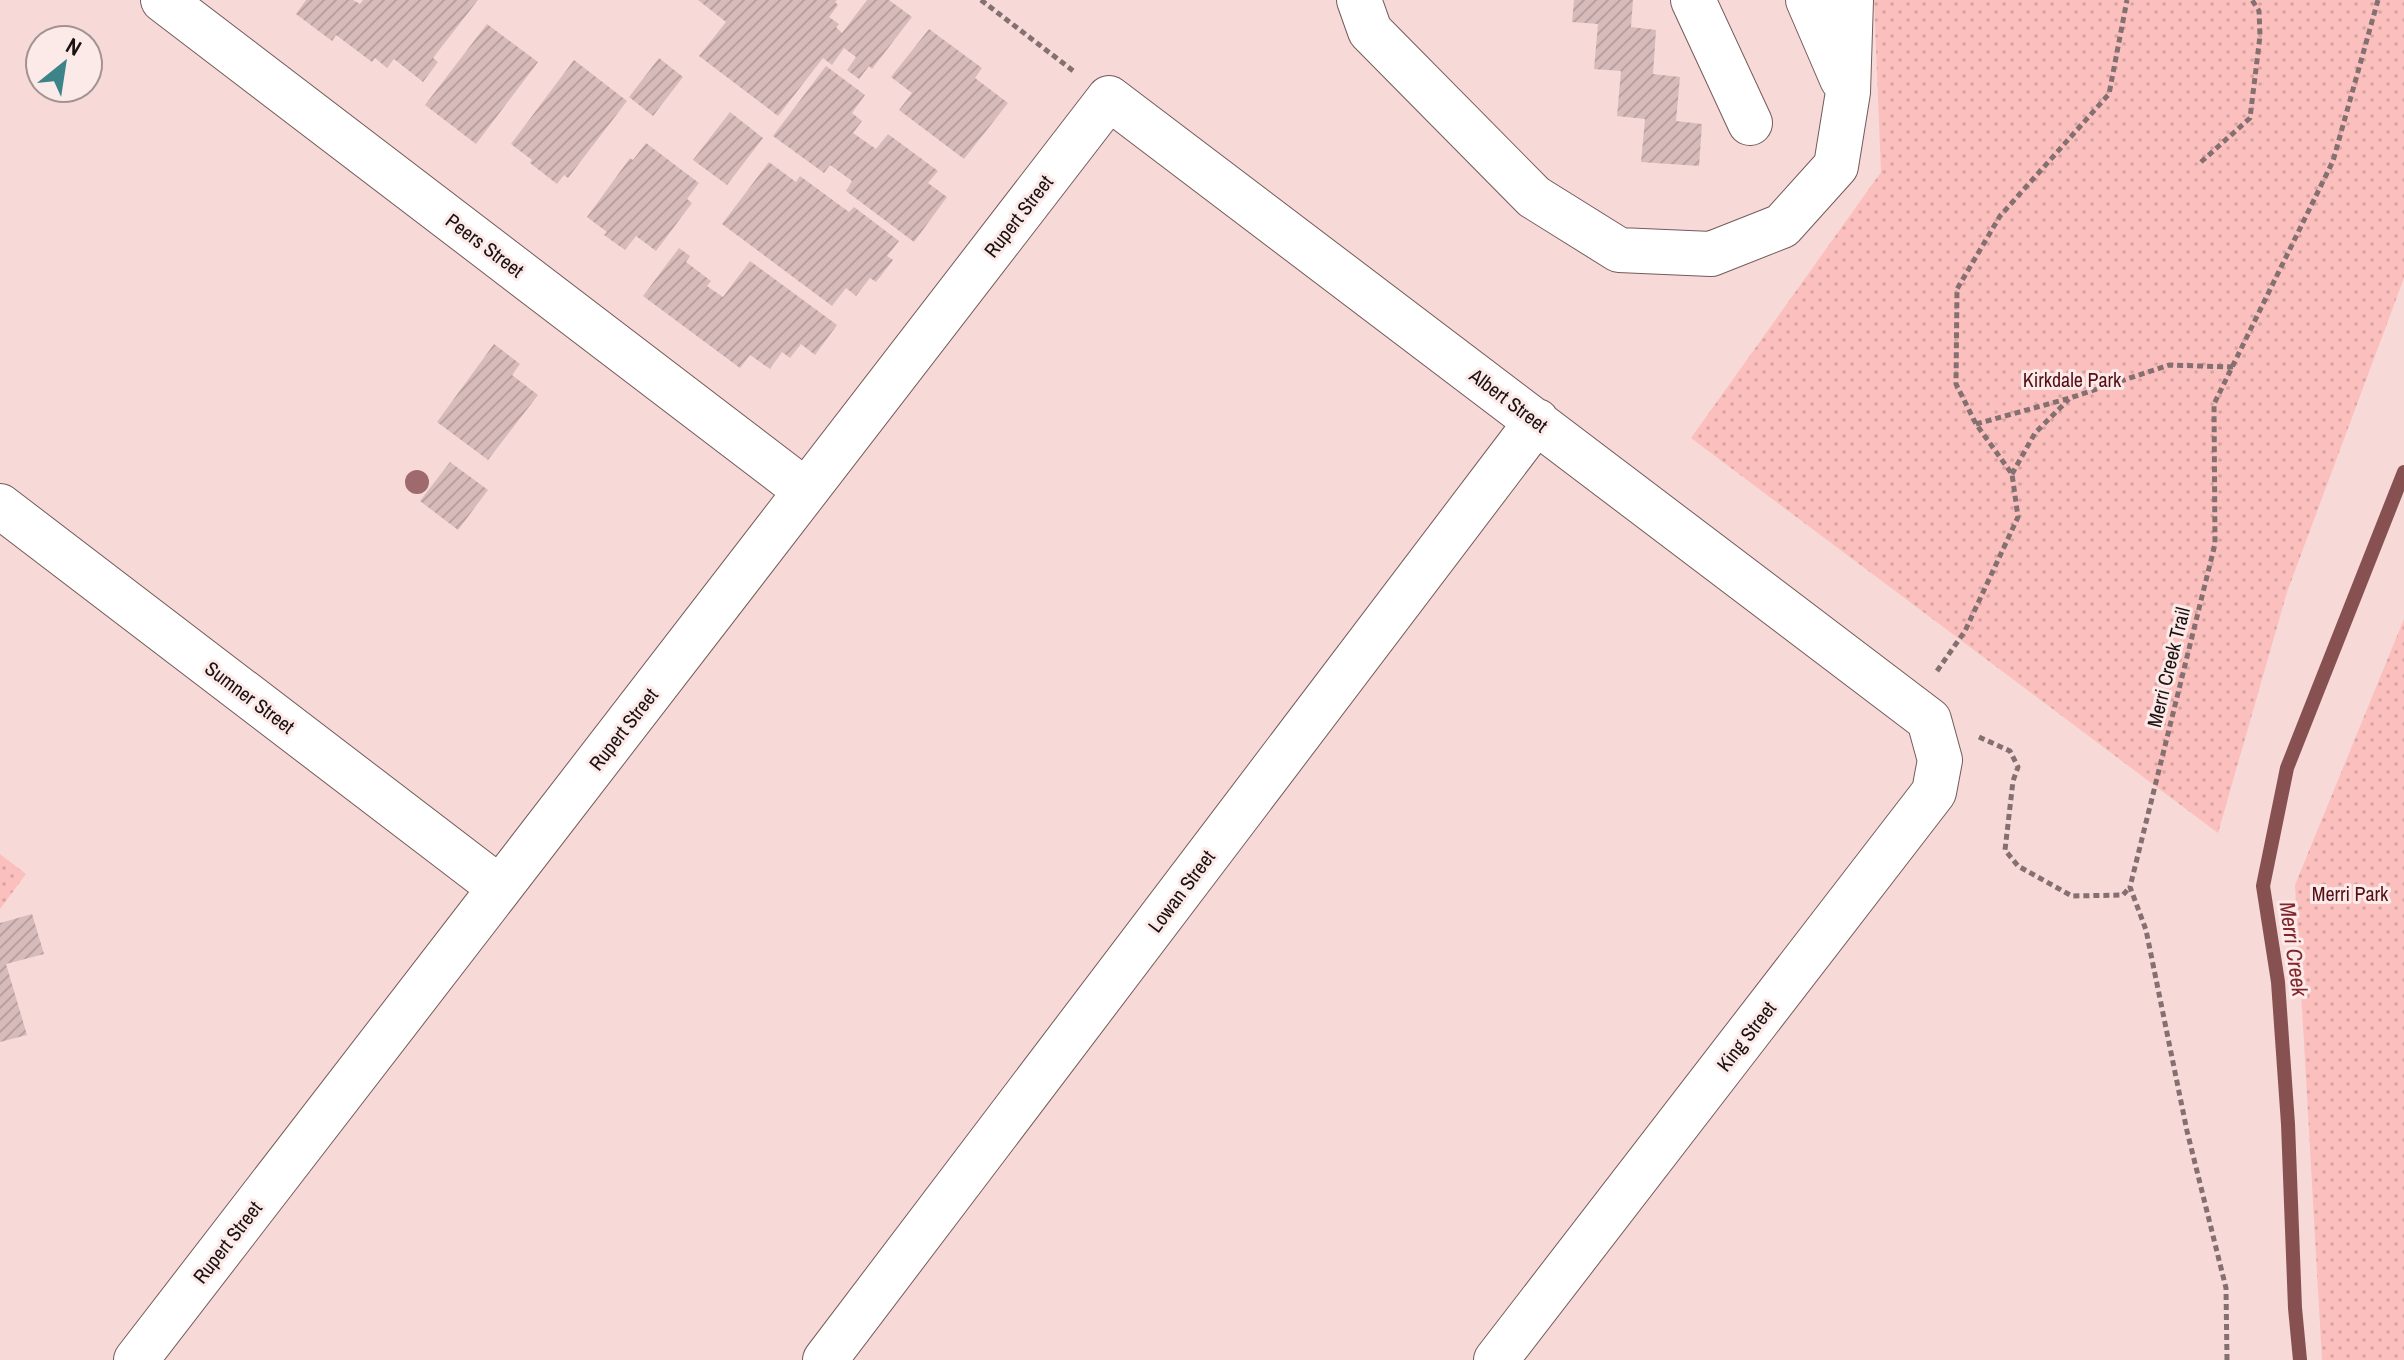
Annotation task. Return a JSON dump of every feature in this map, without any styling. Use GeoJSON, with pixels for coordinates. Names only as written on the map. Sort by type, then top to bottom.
{"type":"FeatureCollection","features":[{"type":"Feature","properties":{"kind":"street","name":"Peers Street"},"geometry":{"type":"LineString","coordinates":[[163,0],[806,491]]}},
{"type":"Feature","properties":{"kind":"street"},"geometry":{"type":"LineString","coordinates":[[1359,0],[1370,31],[1534,197],[1619,250],[1711,254],[1782,226],[1836,166],[1848,92],[1851,0]]}},
{"type":"Feature","properties":{"kind":"street"},"geometry":{"type":"LineString","coordinates":[[1693,0],[1750,123]]}},
{"type":"Feature","properties":{"kind":"street"},"geometry":{"type":"LineString","coordinates":[[1808,0],[1848,92]]}},
{"type":"Feature","properties":{"kind":"street","name":"Rupert Street"},"geometry":{"type":"LineString","coordinates":[[136,1360],[1109,98]]}},
{"type":"Feature","properties":{"kind":"street","name":"Albert Street"},"geometry":{"type":"LineString","coordinates":[[1109,98],[1919,711]]}},
{"type":"Feature","properties":{"kind":"street","name":"Lowan Street"},"geometry":{"type":"LineString","coordinates":[[825,1360],[1537,421]]}},
{"type":"Feature","properties":{"kind":"street","name":"Sumner Street"},"geometry":{"type":"LineString","coordinates":[[0,506],[500,888]]}},
{"type":"Feature","properties":{"kind":"street","name":"King Street"},"geometry":{"type":"LineString","coordinates":[[1496,1360],[1934,792],[1940,760],[1919,711]]}},
{"type":"Feature","properties":{"kind":"path"},"geometry":{"type":"LineString","coordinates":[[981,0],[1109,98]]}},
{"type":"Feature","properties":{"kind":"path"},"geometry":{"type":"LineString","coordinates":[[2127,0],[2109,94],[2000,216],[1957,289],[1956,384],[1976,424],[2012,474],[2018,517],[1965,631],[1933,677],[1919,711],[2010,751],[2018,767],[2013,781],[2005,850],[2018,866],[2072,896],[2123,895],[2130,887],[2146,930],[2187,1131],[2226,1288],[2227,1360]]}},
{"type":"Feature","properties":{"kind":"path"},"geometry":{"type":"LineString","coordinates":[[2201,162],[2250,118],[2260,36],[2259,11],[2252,0]]}},
{"type":"Feature","properties":{"kind":"path","name":"Merri Creek Trail"},"geometry":{"type":"LineString","coordinates":[[2130,887],[2215,544],[2214,404],[2333,161],[2378,0]]}},
{"type":"Feature","properties":{"kind":"path"},"geometry":{"type":"LineString","coordinates":[[1976,424],[2070,398],[2169,365],[2233,367]]}},
{"type":"Feature","properties":{"kind":"path"},"geometry":{"type":"LineString","coordinates":[[2012,474],[2035,433],[2070,398]]}},
{"type":"Feature","properties":{"kind":"green space","name":"Kirkdale Park"},"geometry":{"type":"Polygon","coordinates":[[[1874,0],[2404,0],[2404,278],[2287,592],[2218,833],[1691,438],[1881,172],[1874,0]]]}},
{"type":"Feature","properties":{"kind":"green space","name":"Merri Park"},"geometry":{"type":"Polygon","coordinates":[[[2404,619],[2404,1360],[2322,1360],[2295,885],[2404,619]]]}},
{"type":"Feature","properties":{"kind":"green space"},"geometry":{"type":"Polygon","coordinates":[[[0,854],[26,874],[0,909],[0,854]]]}},
{"type":"Feature","properties":{"kind":"building"},"geometry":{"type":"Polygon","coordinates":[[[306,0],[353,0],[360,4],[363,0],[478,0],[433,58],[438,62],[423,82],[394,59],[387,68],[375,58],[372,62],[336,35],[332,41],[296,14],[306,0]]]}},
{"type":"Feature","properties":{"kind":"building"},"geometry":{"type":"Polygon","coordinates":[[[698,0],[837,0],[838,5],[829,17],[839,24],[836,27],[842,33],[867,0],[889,0],[912,17],[872,69],[869,66],[859,79],[847,70],[856,57],[844,48],[832,65],[823,58],[778,116],[699,56],[726,22],[698,0]]]}},
{"type":"Feature","properties":{"kind":"building"},"geometry":{"type":"Polygon","coordinates":[[[1574,0],[1633,0],[1631,27],[1656,30],[1653,74],[1680,77],[1676,121],[1702,124],[1699,166],[1641,162],[1645,119],[1617,116],[1621,71],[1594,69],[1598,24],[1572,22],[1574,0]]]}},
{"type":"Feature","properties":{"kind":"building"},"geometry":{"type":"Polygon","coordinates":[[[487,24],[538,62],[476,144],[425,105],[487,24]]]}},
{"type":"Feature","properties":{"kind":"building"},"geometry":{"type":"Polygon","coordinates":[[[929,29],[982,68],[975,78],[1008,103],[964,159],[899,110],[912,93],[891,77],[929,29]]]}},
{"type":"Feature","properties":{"kind":"building"},"geometry":{"type":"Polygon","coordinates":[[[659,58],[683,77],[653,116],[629,97],[659,58]]]}},
{"type":"Feature","properties":{"kind":"building"},"geometry":{"type":"Polygon","coordinates":[[[574,60],[627,101],[568,178],[564,175],[557,184],[511,144],[574,60]]]}},
{"type":"Feature","properties":{"kind":"building"},"geometry":{"type":"Polygon","coordinates":[[[826,66],[865,95],[852,113],[862,121],[853,133],[876,149],[888,134],[938,171],[928,183],[947,197],[914,242],[846,191],[852,181],[830,165],[824,173],[773,136],[826,66]]]}},
{"type":"Feature","properties":{"kind":"building"},"geometry":{"type":"Polygon","coordinates":[[[730,112],[763,138],[727,185],[693,160],[730,112]]]}},
{"type":"Feature","properties":{"kind":"building"},"geometry":{"type":"Polygon","coordinates":[[[646,143],[699,183],[687,199],[692,203],[656,251],[636,236],[625,250],[604,235],[607,232],[587,217],[630,158],[633,160],[646,143]]]}},
{"type":"Feature","properties":{"kind":"building"},"geometry":{"type":"Polygon","coordinates":[[[769,162],[796,182],[800,176],[849,212],[854,207],[899,241],[887,256],[893,260],[876,282],[870,278],[856,296],[846,288],[832,306],[722,224],[769,162]]]}},
{"type":"Feature","properties":{"kind":"building"},"geometry":{"type":"Polygon","coordinates":[[[679,248],[690,256],[686,262],[711,281],[707,286],[723,297],[750,261],[837,325],[815,355],[801,344],[790,358],[782,352],[770,369],[750,355],[740,368],[643,296],[679,248]]]}},
{"type":"Feature","properties":{"kind":"building"},"geometry":{"type":"Polygon","coordinates":[[[494,344],[520,364],[512,375],[538,395],[488,460],[437,422],[494,344]]]}},
{"type":"Feature","properties":{"kind":"building"},"geometry":{"type":"Polygon","coordinates":[[[450,462],[488,490],[458,530],[420,501],[450,462]]]}},
{"type":"Feature","properties":{"kind":"building"},"geometry":{"type":"Polygon","coordinates":[[[32,914],[44,954],[6,964],[27,1035],[0,1042],[0,923],[32,914]]]}},
{"type":"Feature","properties":{"kind":"waterway","name":"Merri Creek"},"geometry":{"type":"LineString","coordinates":[[2300,1360],[2278,982],[2263,886],[2287,768],[2404,472]]}}]}
